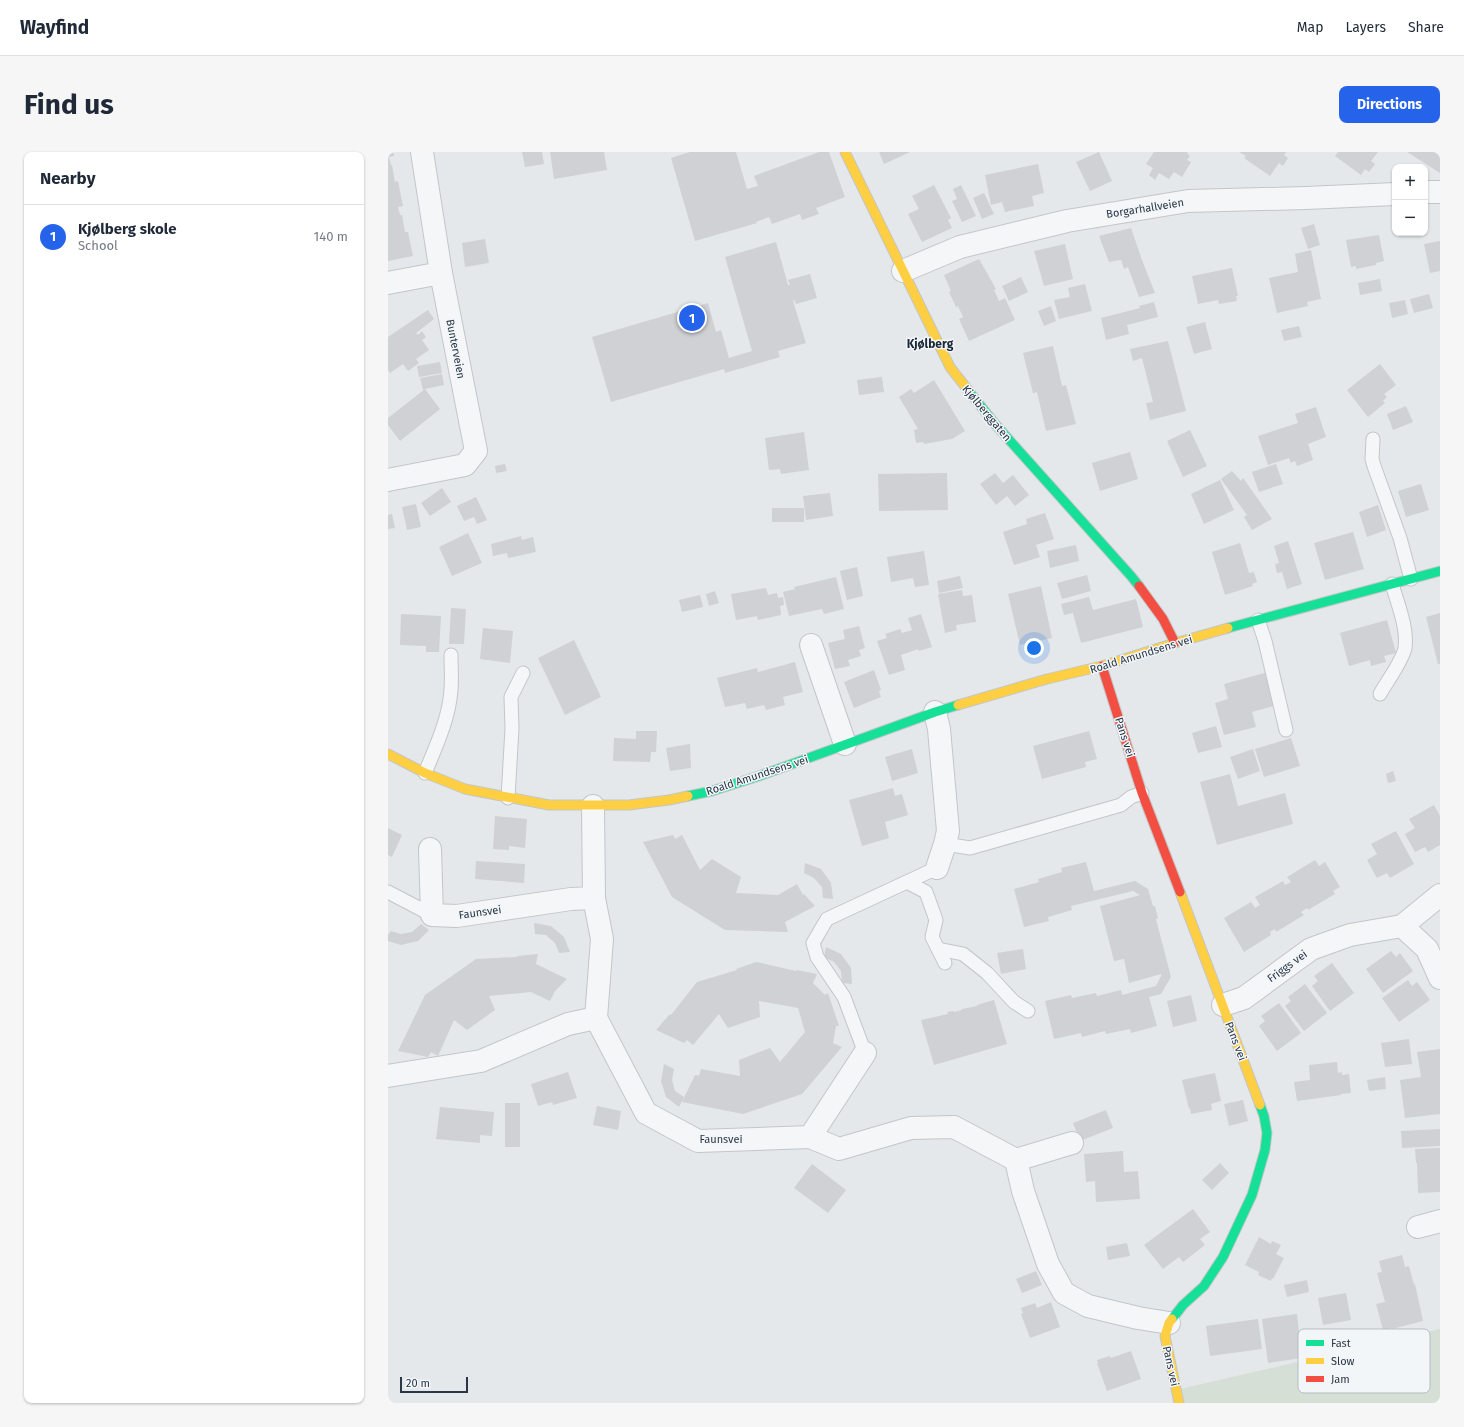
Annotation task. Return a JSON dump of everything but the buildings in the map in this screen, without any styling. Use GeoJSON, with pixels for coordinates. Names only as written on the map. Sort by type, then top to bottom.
{"type":"FeatureCollection","features":[{"type":"Feature","properties":{"kind":"street","name":"Bunterveien"},"geometry":{"type":"LineString","coordinates":[[388,480],[465,465],[476,451],[441,273],[422,152]]}},
{"type":"Feature","properties":{"kind":"street","name":"Kjølberggaten"},"geometry":{"type":"LineString","coordinates":[[845,152],[950,367],[996,424],[1131,576],[1163,618],[1175,643]]}},
{"type":"Feature","properties":{"kind":"street"},"geometry":{"type":"LineString","coordinates":[[1428,192],[1440,192]]}},
{"type":"Feature","properties":{"kind":"street","name":"Borgarhallveien"},"geometry":{"type":"LineString","coordinates":[[903,271],[960,247],[1067,221],[1188,200],[1306,198],[1392,194]]}},
{"type":"Feature","properties":{"kind":"street"},"geometry":{"type":"LineString","coordinates":[[388,283],[441,273]]}},
{"type":"Feature","properties":{"kind":"street","name":"Roald Amundsens vei"},"geometry":{"type":"LineString","coordinates":[[388,754],[425,773],[465,788],[508,798],[549,804],[593,806],[629,805],[669,800],[712,791],[759,776],[935,712],[1102,666],[1175,643],[1440,571]]}},
{"type":"Feature","properties":{"kind":"street"},"geometry":{"type":"LineString","coordinates":[[811,645],[845,744]]}},
{"type":"Feature","properties":{"kind":"street","name":"Pans vei"},"geometry":{"type":"LineString","coordinates":[[1102,666],[1142,793],[1264,1116],[1267,1133],[1265,1150],[1252,1195],[1223,1257],[1204,1286],[1183,1305],[1169,1323],[1165,1336],[1179,1403]]}},
{"type":"Feature","properties":{"kind":"street"},"geometry":{"type":"LineString","coordinates":[[935,712],[940,729],[948,831],[946,844],[936,868]]}},
{"type":"Feature","properties":{"kind":"street"},"geometry":{"type":"LineString","coordinates":[[388,1076],[481,1061],[568,1024],[596,1018],[602,939],[594,898],[593,806]]}},
{"type":"Feature","properties":{"kind":"street"},"geometry":{"type":"LineString","coordinates":[[430,849],[432,915]]}},
{"type":"Feature","properties":{"kind":"street","name":"Friggs vei"},"geometry":{"type":"LineString","coordinates":[[1222,1005],[1244,998],[1311,949],[1350,935],[1402,926],[1440,896]]}},
{"type":"Feature","properties":{"kind":"street","name":"Faunsvei"},"geometry":{"type":"LineString","coordinates":[[432,915],[457,916],[571,899],[594,898]]}},
{"type":"Feature","properties":{"kind":"street"},"geometry":{"type":"LineString","coordinates":[[1402,926],[1427,949],[1440,978]]}},
{"type":"Feature","properties":{"kind":"street","name":"Faunsvei"},"geometry":{"type":"LineString","coordinates":[[596,1018],[646,1113],[698,1141],[810,1137]]}},
{"type":"Feature","properties":{"kind":"street"},"geometry":{"type":"LineString","coordinates":[[865,1053],[810,1137],[839,1149],[911,1128],[954,1127],[1016,1160],[1072,1144]]}},
{"type":"Feature","properties":{"kind":"street"},"geometry":{"type":"LineString","coordinates":[[1016,1160],[1023,1191],[1048,1264],[1064,1293],[1088,1306],[1138,1318],[1169,1323]]}},
{"type":"Feature","properties":{"kind":"street"},"geometry":{"type":"LineString","coordinates":[[1418,1227],[1440,1221]]}},
{"type":"Feature","properties":{"kind":"lane"},"geometry":{"type":"LineString","coordinates":[[1373,439],[1372,459],[1400,538],[1411,579]]}},
{"type":"Feature","properties":{"kind":"lane"},"geometry":{"type":"LineString","coordinates":[[1380,694],[1399,661],[1404,649],[1405,638],[1401,615],[1392,584]]}},
{"type":"Feature","properties":{"kind":"lane"},"geometry":{"type":"LineString","coordinates":[[1258,620],[1286,730]]}},
{"type":"Feature","properties":{"kind":"lane"},"geometry":{"type":"LineString","coordinates":[[425,773],[445,721],[451,690],[451,655]]}},
{"type":"Feature","properties":{"kind":"lane"},"geometry":{"type":"LineString","coordinates":[[508,798],[512,728],[511,697],[523,673]]}},
{"type":"Feature","properties":{"kind":"lane"},"geometry":{"type":"LineString","coordinates":[[946,844],[970,848],[1121,805],[1131,797],[1142,793]]}},
{"type":"Feature","properties":{"kind":"lane"},"geometry":{"type":"LineString","coordinates":[[865,1053],[844,997],[817,957],[813,943],[828,919],[936,868]]}},
{"type":"Feature","properties":{"kind":"lane"},"geometry":{"type":"LineString","coordinates":[[907,882],[926,892],[936,920],[932,937],[945,963]]}},
{"type":"Feature","properties":{"kind":"lane"},"geometry":{"type":"LineString","coordinates":[[388,892],[432,915]]}},
{"type":"Feature","properties":{"kind":"lane"},"geometry":{"type":"LineString","coordinates":[[938,948],[963,954],[987,973],[1014,1002],[1028,1011]]}},
{"type":"Feature","properties":{"kind":"shaded area"},"geometry":{"type":"Polygon","coordinates":[[[1440,1329],[1440,1403],[1179,1403],[1176,1390],[1298,1362],[1298,1393],[1430,1393],[1430,1331],[1440,1329]]]}},
{"type":"Feature","properties":{"kind":"traffic: fast"},"geometry":{"type":"LineString","coordinates":[[968,390],[995,424],[1139,586]]}},
{"type":"Feature","properties":{"kind":"traffic: fast"},"geometry":{"type":"LineString","coordinates":[[1228,628],[1440,571]]}},
{"type":"Feature","properties":{"kind":"traffic: fast"},"geometry":{"type":"LineString","coordinates":[[688,796],[712,791],[759,776],[958,705]]}},
{"type":"Feature","properties":{"kind":"traffic: fast"},"geometry":{"type":"LineString","coordinates":[[1172,1319],[1183,1305],[1204,1286],[1223,1257],[1252,1195],[1265,1150],[1267,1133],[1264,1116],[1260,1105]]}},
{"type":"Feature","properties":{"kind":"traffic: slow"},"geometry":{"type":"LineString","coordinates":[[845,152],[950,367],[968,390]]}},
{"type":"Feature","properties":{"kind":"traffic: slow"},"geometry":{"type":"LineString","coordinates":[[958,705],[1047,679],[1102,666],[1228,628]]}},
{"type":"Feature","properties":{"kind":"traffic: slow"},"geometry":{"type":"LineString","coordinates":[[388,754],[425,773],[465,789],[549,805],[629,805],[688,796]]}},
{"type":"Feature","properties":{"kind":"traffic: slow"},"geometry":{"type":"LineString","coordinates":[[1180,892],[1260,1105]]}},
{"type":"Feature","properties":{"kind":"traffic: slow"},"geometry":{"type":"LineString","coordinates":[[1172,1319],[1169,1323],[1165,1336],[1179,1403]]}},
{"type":"Feature","properties":{"kind":"traffic: jam"},"geometry":{"type":"LineString","coordinates":[[1139,586],[1163,619],[1175,643]]}},
{"type":"Feature","properties":{"kind":"traffic: jam"},"geometry":{"type":"LineString","coordinates":[[1102,666],[1142,793],[1180,892]]}},
{"type":"Feature","properties":{"kind":"place","name":"Kjølberg skole"},"geometry":{"type":"Point","coordinates":[692,318]}},
{"type":"Feature","properties":{"kind":"district","name":"Kjølberg"},"geometry":{"type":"Point","coordinates":[930,344]}}]}
